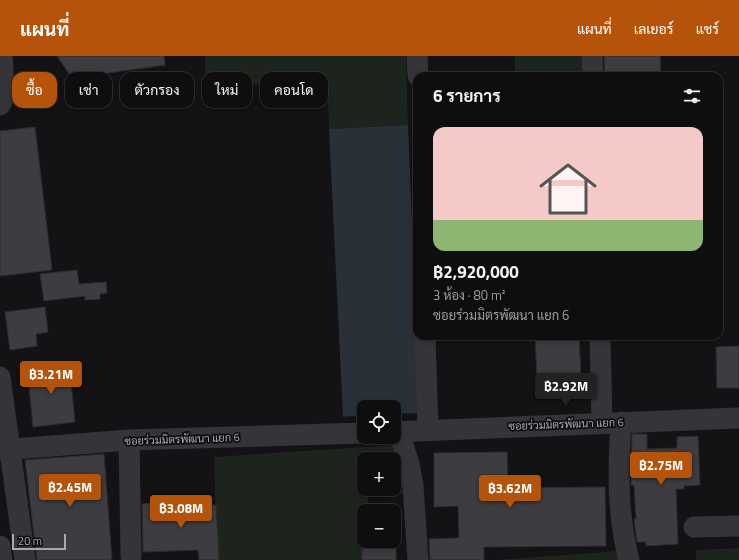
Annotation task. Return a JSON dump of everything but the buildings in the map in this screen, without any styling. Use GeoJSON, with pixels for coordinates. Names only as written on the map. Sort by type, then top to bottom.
{"type":"FeatureCollection","features":[{"type":"Feature","properties":{"kind":"street"},"geometry":{"type":"LineString","coordinates":[[0,106],[5,96],[2,56]]}},
{"type":"Feature","properties":{"kind":"street"},"geometry":{"type":"LineString","coordinates":[[417,56],[418,72]]}},
{"type":"Feature","properties":{"kind":"street"},"geometry":{"type":"LineString","coordinates":[[592,56],[593,72]]}},
{"type":"Feature","properties":{"kind":"street"},"geometry":{"type":"LineString","coordinates":[[425,340],[428,430]]}},
{"type":"Feature","properties":{"kind":"street"},"geometry":{"type":"LineString","coordinates":[[601,340],[618,465],[619,502],[622,532],[629,560]]}},
{"type":"Feature","properties":{"kind":"street"},"geometry":{"type":"LineString","coordinates":[[0,377],[5,449],[25,560]]}},
{"type":"Feature","properties":{"kind":"street","name":"ซอยร่วมมิตรพัฒนา แยก 6"},"geometry":{"type":"LineString","coordinates":[[401,432],[739,418]]}},
{"type":"Feature","properties":{"kind":"street","name":"ซอยร่วมมิตรพัฒนา แยก 6"},"geometry":{"type":"LineString","coordinates":[[5,449],[129,440],[357,433]]}},
{"type":"Feature","properties":{"kind":"street"},"geometry":{"type":"LineString","coordinates":[[129,440],[131,556]]}},
{"type":"Feature","properties":{"kind":"street"},"geometry":{"type":"LineString","coordinates":[[401,443],[409,464],[413,486],[418,560]]}},
{"type":"Feature","properties":{"kind":"street"},"geometry":{"type":"LineString","coordinates":[[694,527],[739,526]]}},
{"type":"Feature","properties":{"kind":"street"},"geometry":{"type":"LineString","coordinates":[[0,546],[2,560]]}},
{"type":"Feature","properties":{"kind":"shaded area"},"geometry":{"type":"Polygon","coordinates":[[[205,56],[406,56],[408,125],[329,129],[328,72],[260,72],[260,84],[252,84],[252,72],[205,72],[205,56]]]}},
{"type":"Feature","properties":{"kind":"shaded area"},"geometry":{"type":"Polygon","coordinates":[[[515,56],[584,56],[585,72],[515,72],[515,56]]]}},
{"type":"Feature","properties":{"kind":"shaded area"},"geometry":{"type":"Polygon","coordinates":[[[408,125],[413,245],[413,340],[417,340],[420,413],[401,414],[401,400],[357,400],[357,416],[343,417],[329,129],[408,125]]]}},
{"type":"Feature","properties":{"kind":"shaded area"},"geometry":{"type":"Polygon","coordinates":[[[395,445],[396,452],[357,452],[357,496],[368,496],[368,504],[357,504],[357,548],[368,548],[369,560],[217,560],[214,457],[395,445]]]}},
{"type":"Feature","properties":{"kind":"shaded area"},"geometry":{"type":"Polygon","coordinates":[[[401,481],[403,493],[401,493],[401,481]]]}},
{"type":"Feature","properties":{"kind":"shaded area"},"geometry":{"type":"Polygon","coordinates":[[[739,548],[739,560],[696,560],[696,550],[739,548]]]}},
{"type":"Feature","properties":{"kind":"shaded area"},"geometry":{"type":"Polygon","coordinates":[[[618,551],[618,560],[498,560],[618,551]]]}}]}
